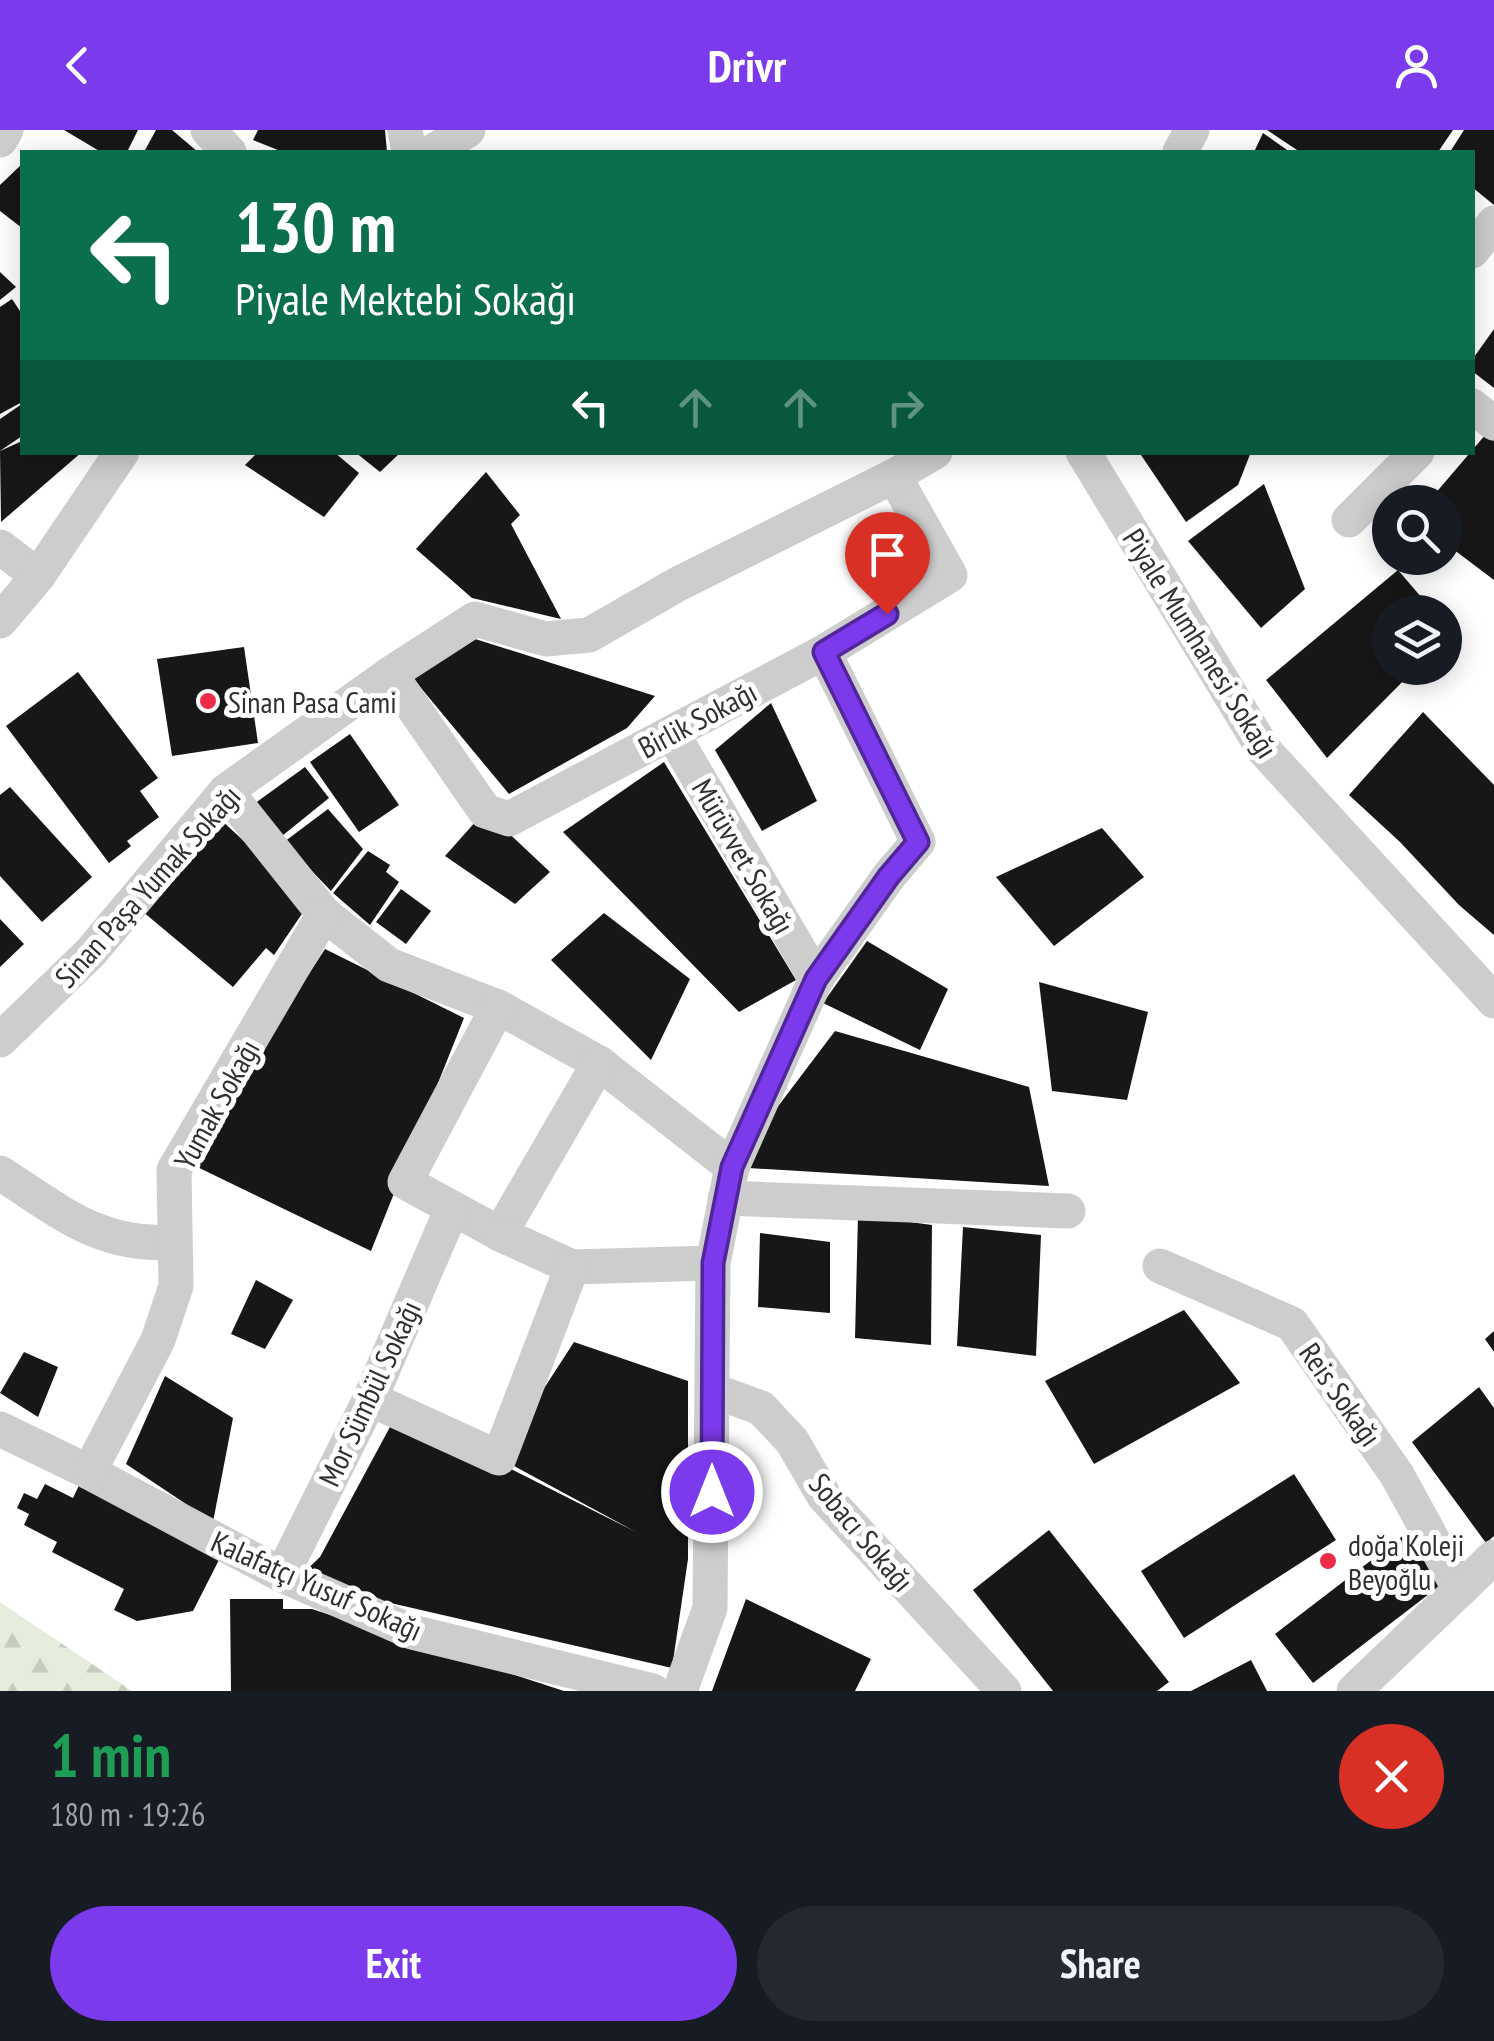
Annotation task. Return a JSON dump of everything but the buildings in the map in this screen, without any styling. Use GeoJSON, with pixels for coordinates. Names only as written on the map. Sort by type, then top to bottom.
{"type":"FeatureCollection","features":[{"type":"Feature","properties":{"kind":"street"},"geometry":{"type":"LineString","coordinates":[[0,140],[6,130]]}},
{"type":"Feature","properties":{"kind":"street"},"geometry":{"type":"LineString","coordinates":[[435,150],[468,130]]}},
{"type":"Feature","properties":{"kind":"street"},"geometry":{"type":"LineString","coordinates":[[1475,248],[1494,223]]}},
{"type":"Feature","properties":{"kind":"street"},"geometry":{"type":"LineString","coordinates":[[0,621],[38,576],[120,455]]}},
{"type":"Feature","properties":{"kind":"street","name":"Sinan Paşa Yumak Sokağı"},"geometry":{"type":"LineString","coordinates":[[0,1040],[91,952],[226,792],[390,674],[475,619],[546,639],[589,634],[929,455]]}},
{"type":"Feature","properties":{"kind":"street","name":"Piyale Mumhanesi Sokağı"},"geometry":{"type":"LineString","coordinates":[[1085,455],[1264,750],[1494,1001]]}},
{"type":"Feature","properties":{"kind":"street"},"geometry":{"type":"LineString","coordinates":[[1349,520],[1414,455]]}},
{"type":"Feature","properties":{"kind":"street","name":"Birlik Sokağı"},"geometry":{"type":"LineString","coordinates":[[390,674],[485,811],[509,819],[824,652],[950,575],[894,476]]}},
{"type":"Feature","properties":{"kind":"street"},"geometry":{"type":"LineString","coordinates":[[0,547],[38,576]]}},
{"type":"Feature","properties":{"kind":"street"},"geometry":{"type":"LineString","coordinates":[[680,1691],[710,1608],[713,1263],[728,1183],[816,979],[918,842],[824,652]]}},
{"type":"Feature","properties":{"kind":"street","name":"Mürüvvet Sokağı"},"geometry":{"type":"LineString","coordinates":[[672,733],[816,979]]}},
{"type":"Feature","properties":{"kind":"street"},"geometry":{"type":"LineString","coordinates":[[226,792],[324,914],[389,964],[498,1007],[599,1063],[728,1183],[1068,1211]]}},
{"type":"Feature","properties":{"kind":"street","name":"Yumak Sokağı"},"geometry":{"type":"LineString","coordinates":[[90,1472],[158,1340],[176,1286],[174,1170],[324,914]]}},
{"type":"Feature","properties":{"kind":"street"},"geometry":{"type":"LineString","coordinates":[[498,1007],[404,1182],[572,1268],[713,1263]]}},
{"type":"Feature","properties":{"kind":"street"},"geometry":{"type":"LineString","coordinates":[[500,1234],[599,1063]]}},
{"type":"Feature","properties":{"kind":"street"},"geometry":{"type":"LineString","coordinates":[[0,1173],[99,1234],[123,1242],[175,1242]]}},
{"type":"Feature","properties":{"kind":"street","name":"Mor Sümbül Sokağı"},"geometry":{"type":"LineString","coordinates":[[282,1576],[370,1399],[452,1209]]}},
{"type":"Feature","properties":{"kind":"street","name":"Reis Sokağı"},"geometry":{"type":"LineString","coordinates":[[1160,1266],[1292,1324],[1397,1475],[1460,1590]]}},
{"type":"Feature","properties":{"kind":"street"},"geometry":{"type":"LineString","coordinates":[[370,1399],[499,1458],[572,1268]]}},
{"type":"Feature","properties":{"kind":"street","name":"Sobacı Sokağı"},"geometry":{"type":"LineString","coordinates":[[712,1390],[761,1408],[792,1442],[824,1496],[1004,1691]]}},
{"type":"Feature","properties":{"kind":"street","name":"Kalafatçı Yusuf Sokağı"},"geometry":{"type":"LineString","coordinates":[[0,1429],[90,1472],[282,1576],[412,1632],[653,1691]]}},
{"type":"Feature","properties":{"kind":"street"},"geometry":{"type":"LineString","coordinates":[[1354,1691],[1494,1557]]}},
{"type":"Feature","properties":{"kind":"green space"},"geometry":{"type":"Polygon","coordinates":[[[0,1602],[132,1691],[0,1691],[0,1602]]]}},
{"type":"Feature","properties":{"kind":"place","name":"Sinan Pasa Cami"},"geometry":{"type":"Point","coordinates":[208,701]}},
{"type":"Feature","properties":{"kind":"place","name":"doğa Koleji Beyoğlu"},"geometry":{"type":"Point","coordinates":[1328,1561]}},
{"type":"Feature","properties":{"kind":"route"},"geometry":{"type":"LineString","coordinates":[[712,1492],[713,1263],[732,1167],[816,979],[918,842],[824,652],[887,614]]}}]}
